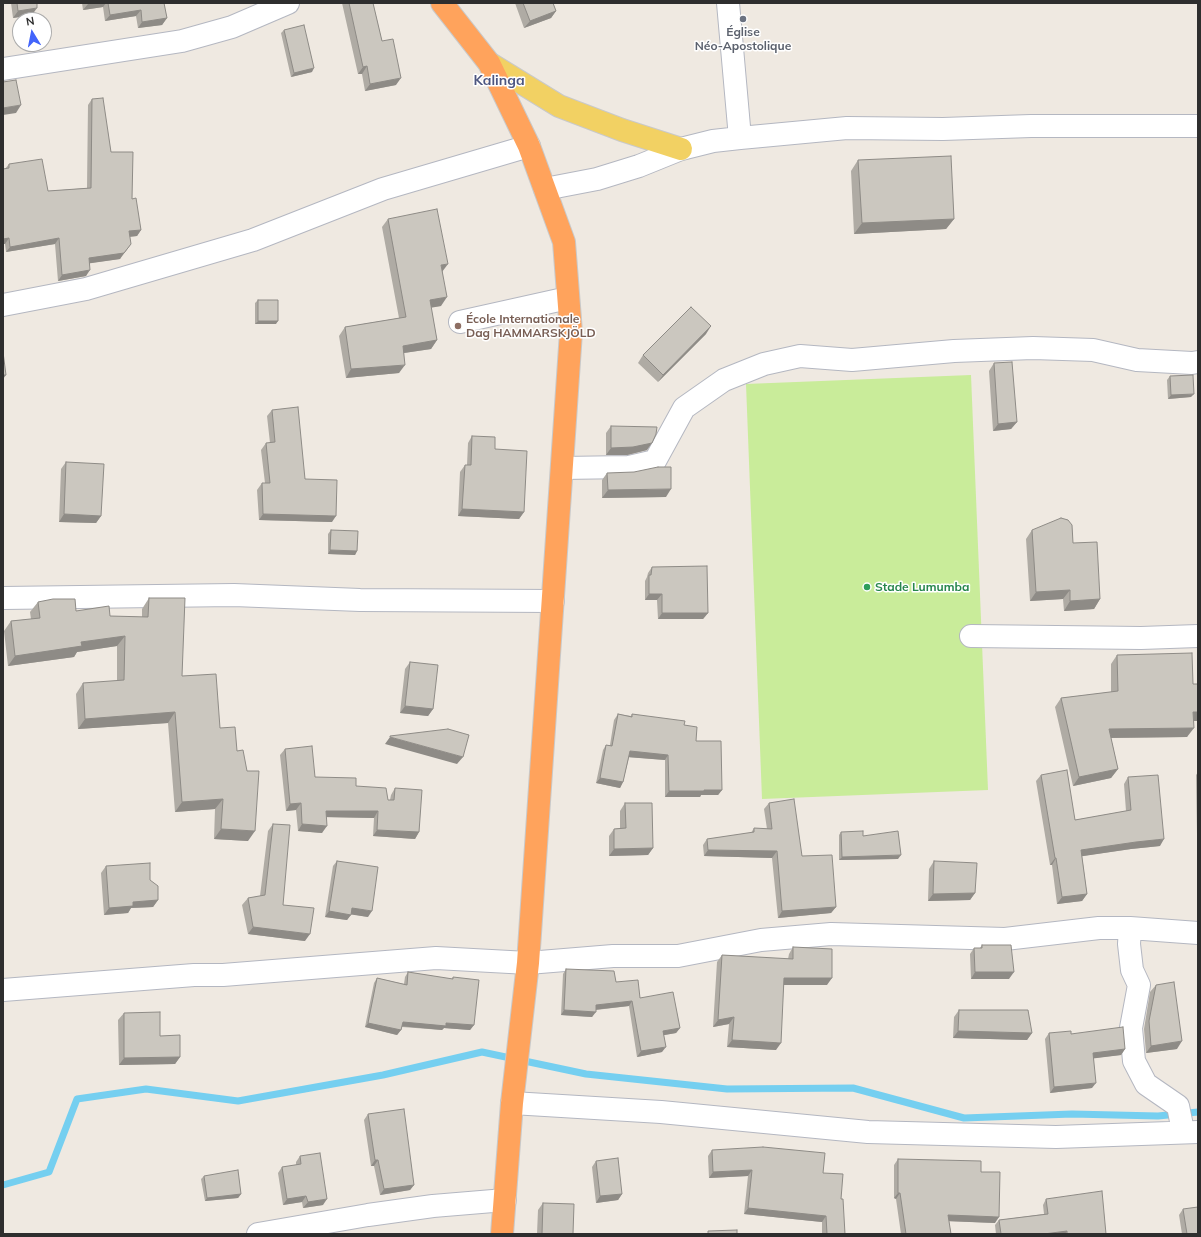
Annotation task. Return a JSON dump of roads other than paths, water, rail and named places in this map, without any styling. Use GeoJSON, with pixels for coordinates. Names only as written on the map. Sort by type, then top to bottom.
{"type":"FeatureCollection","features":[{"type":"Feature","properties":{"kind":"highway"},"geometry":{"type":"LineString","coordinates":[[442,3],[489,63],[529,146],[564,242],[571,332],[528,963],[513,1093],[502,1234]]}},
{"type":"Feature","properties":{"kind":"main road"},"geometry":{"type":"LineString","coordinates":[[489,63],[560,106],[622,130],[681,149]]}},
{"type":"Feature","properties":{"kind":"street"},"geometry":{"type":"LineString","coordinates":[[3,69],[182,41],[232,28],[288,3]]}},
{"type":"Feature","properties":{"kind":"street"},"geometry":{"type":"LineString","coordinates":[[728,3],[740,138]]}},
{"type":"Feature","properties":{"kind":"street"},"geometry":{"type":"LineString","coordinates":[[545,189],[597,179],[639,166],[681,149],[740,138],[847,128],[943,129],[1031,126],[1198,126]]}},
{"type":"Feature","properties":{"kind":"street"},"geometry":{"type":"LineString","coordinates":[[3,304],[86,289],[253,240],[383,189],[529,146]]}},
{"type":"Feature","properties":{"kind":"street"},"geometry":{"type":"LineString","coordinates":[[460,322],[568,298]]}},
{"type":"Feature","properties":{"kind":"street"},"geometry":{"type":"LineString","coordinates":[[562,468],[629,467],[655,461],[684,408],[724,380],[764,364],[800,356],[852,360],[962,351],[1033,348],[1093,350],[1137,360],[1198,362]]}},
{"type":"Feature","properties":{"kind":"street"},"geometry":{"type":"LineString","coordinates":[[3,598],[234,595],[360,600],[553,601]]}},
{"type":"Feature","properties":{"kind":"street"},"geometry":{"type":"LineString","coordinates":[[971,636],[1141,638],[1198,636]]}},
{"type":"Feature","properties":{"kind":"street"},"geometry":{"type":"LineString","coordinates":[[3,990],[194,975],[223,975],[436,958],[528,963],[613,956],[678,956],[761,940],[831,934],[1005,939],[1099,928],[1130,928],[1198,933]]}},
{"type":"Feature","properties":{"kind":"street"},"geometry":{"type":"LineString","coordinates":[[513,1093],[661,1112],[868,1132],[1056,1137],[1190,1132],[1178,1106],[1146,1084],[1134,1061],[1131,1028],[1139,985],[1132,970],[1129,944],[1130,928]]}},
{"type":"Feature","properties":{"kind":"street"},"geometry":{"type":"LineString","coordinates":[[258,1234],[368,1214],[433,1206],[505,1200]]}},
{"type":"Feature","properties":{"kind":"waterway"},"geometry":{"type":"LineString","coordinates":[[3,1185],[49,1172],[77,1099],[146,1089],[238,1101],[383,1075],[482,1052],[586,1074],[727,1089],[853,1088],[964,1118],[1072,1114],[1158,1116],[1198,1112]]}},
{"type":"Feature","properties":{"kind":"place","name":"Église Néo-Apostolique"},"geometry":{"type":"Point","coordinates":[743,19]}},
{"type":"Feature","properties":{"kind":"place","name":"École Internationale Dag HAMMARSKJÖLD"},"geometry":{"type":"Point","coordinates":[458,326]}},
{"type":"Feature","properties":{"kind":"place","name":"Stade Lumumba"},"geometry":{"type":"Point","coordinates":[867,587]}},
{"type":"Feature","properties":{"kind":"district","name":"Kalinga"},"geometry":{"type":"Point","coordinates":[499,81]}}]}
